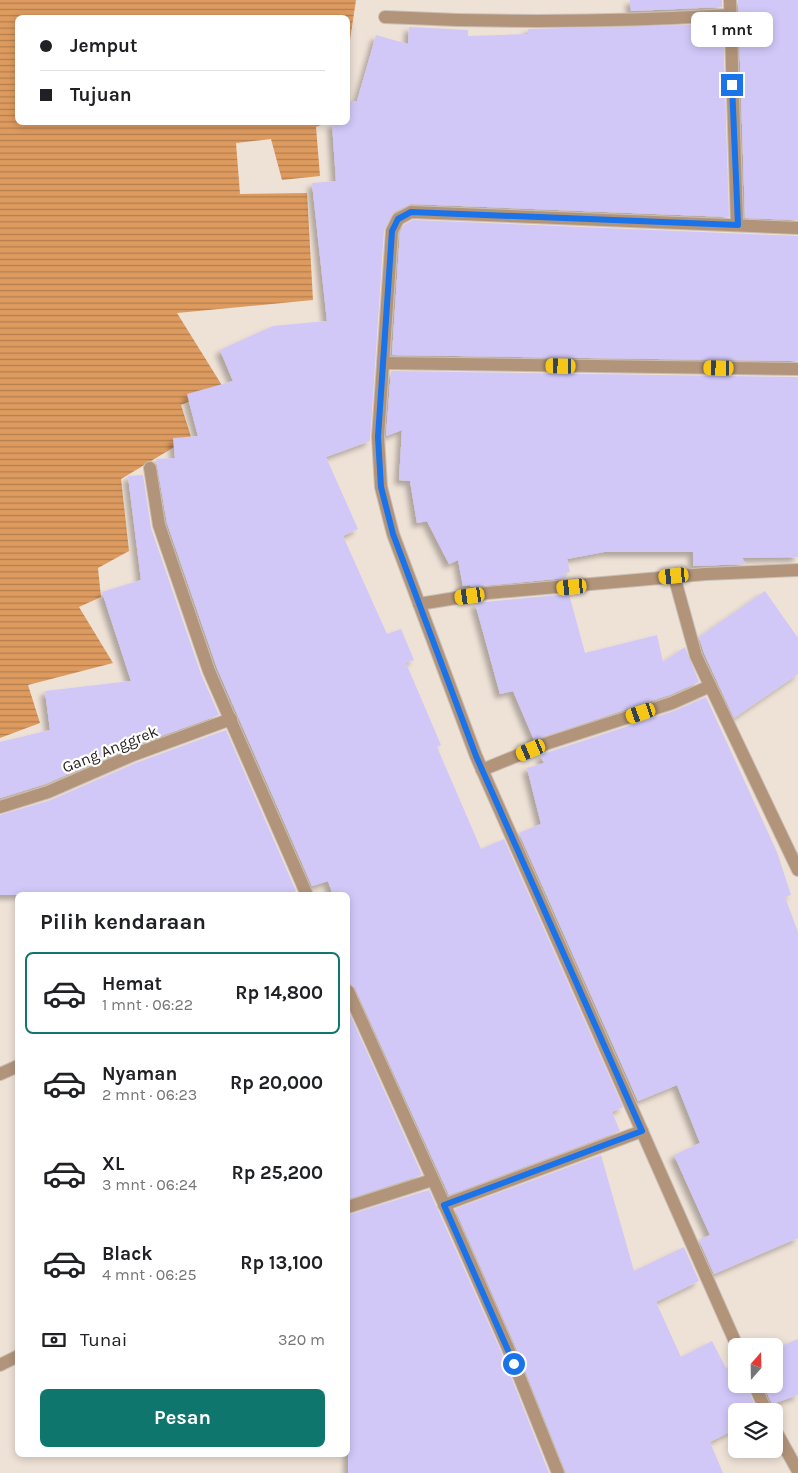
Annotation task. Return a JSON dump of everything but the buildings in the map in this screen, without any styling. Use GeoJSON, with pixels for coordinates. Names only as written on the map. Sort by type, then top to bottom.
{"type":"FeatureCollection","features":[{"type":"Feature","properties":{"kind":"street"},"geometry":{"type":"LineString","coordinates":[[730,0],[738,225]]}},
{"type":"Feature","properties":{"kind":"street"},"geometry":{"type":"LineString","coordinates":[[385,17],[479,21],[659,20],[730,15]]}},
{"type":"Feature","properties":{"kind":"street"},"geometry":{"type":"LineString","coordinates":[[733,1338],[482,770],[393,534],[381,487],[378,437],[392,231],[398,219],[411,212],[798,228]]}},
{"type":"Feature","properties":{"kind":"street"},"geometry":{"type":"LineString","coordinates":[[383,363],[798,368]]}},
{"type":"Feature","properties":{"kind":"street"},"geometry":{"type":"LineString","coordinates":[[150,468],[159,525],[209,671],[306,892]]}},
{"type":"Feature","properties":{"kind":"street"},"geometry":{"type":"LineString","coordinates":[[419,604],[487,593],[674,576],[798,570]]}},
{"type":"Feature","properties":{"kind":"street"},"geometry":{"type":"LineString","coordinates":[[674,576],[696,656],[798,870]]}},
{"type":"Feature","properties":{"kind":"street"},"geometry":{"type":"LineString","coordinates":[[482,770],[548,743],[672,703],[710,686]]}},
{"type":"Feature","properties":{"kind":"street","name":"Gang Anggrek"},"geometry":{"type":"LineString","coordinates":[[0,807],[48,792],[133,755],[231,720]]}},
{"type":"Feature","properties":{"kind":"street"},"geometry":{"type":"LineString","coordinates":[[350,996],[507,1346],[558,1473]]}},
{"type":"Feature","properties":{"kind":"street"},"geometry":{"type":"LineString","coordinates":[[0,1074],[15,1067]]}},
{"type":"Feature","properties":{"kind":"street"},"geometry":{"type":"LineString","coordinates":[[444,1205],[642,1131]]}},
{"type":"Feature","properties":{"kind":"street"},"geometry":{"type":"LineString","coordinates":[[350,1206],[432,1180]]}},
{"type":"Feature","properties":{"kind":"street"},"geometry":{"type":"LineString","coordinates":[[0,1365],[15,1358]]}},
{"type":"Feature","properties":{"kind":"street"},"geometry":{"type":"LineString","coordinates":[[783,1444],[798,1471]]}},
{"type":"Feature","properties":{"kind":"shaded area"},"geometry":{"type":"Polygon","coordinates":[[[0,0],[356,0],[350,40],[350,15],[15,15],[15,125],[321,125],[316,127],[320,176],[282,180],[271,139],[236,143],[240,194],[307,193],[313,300],[177,313],[223,387],[181,405],[191,437],[121,479],[129,551],[98,568],[101,597],[79,607],[113,663],[28,685],[40,723],[0,738],[0,0]]]}},
{"type":"Feature","properties":{"kind":"route"},"geometry":{"type":"LineString","coordinates":[[514,1364],[444,1205],[642,1131],[476,756],[393,534],[381,487],[378,437],[392,231],[398,219],[411,212],[738,225],[732,85]]}}]}
